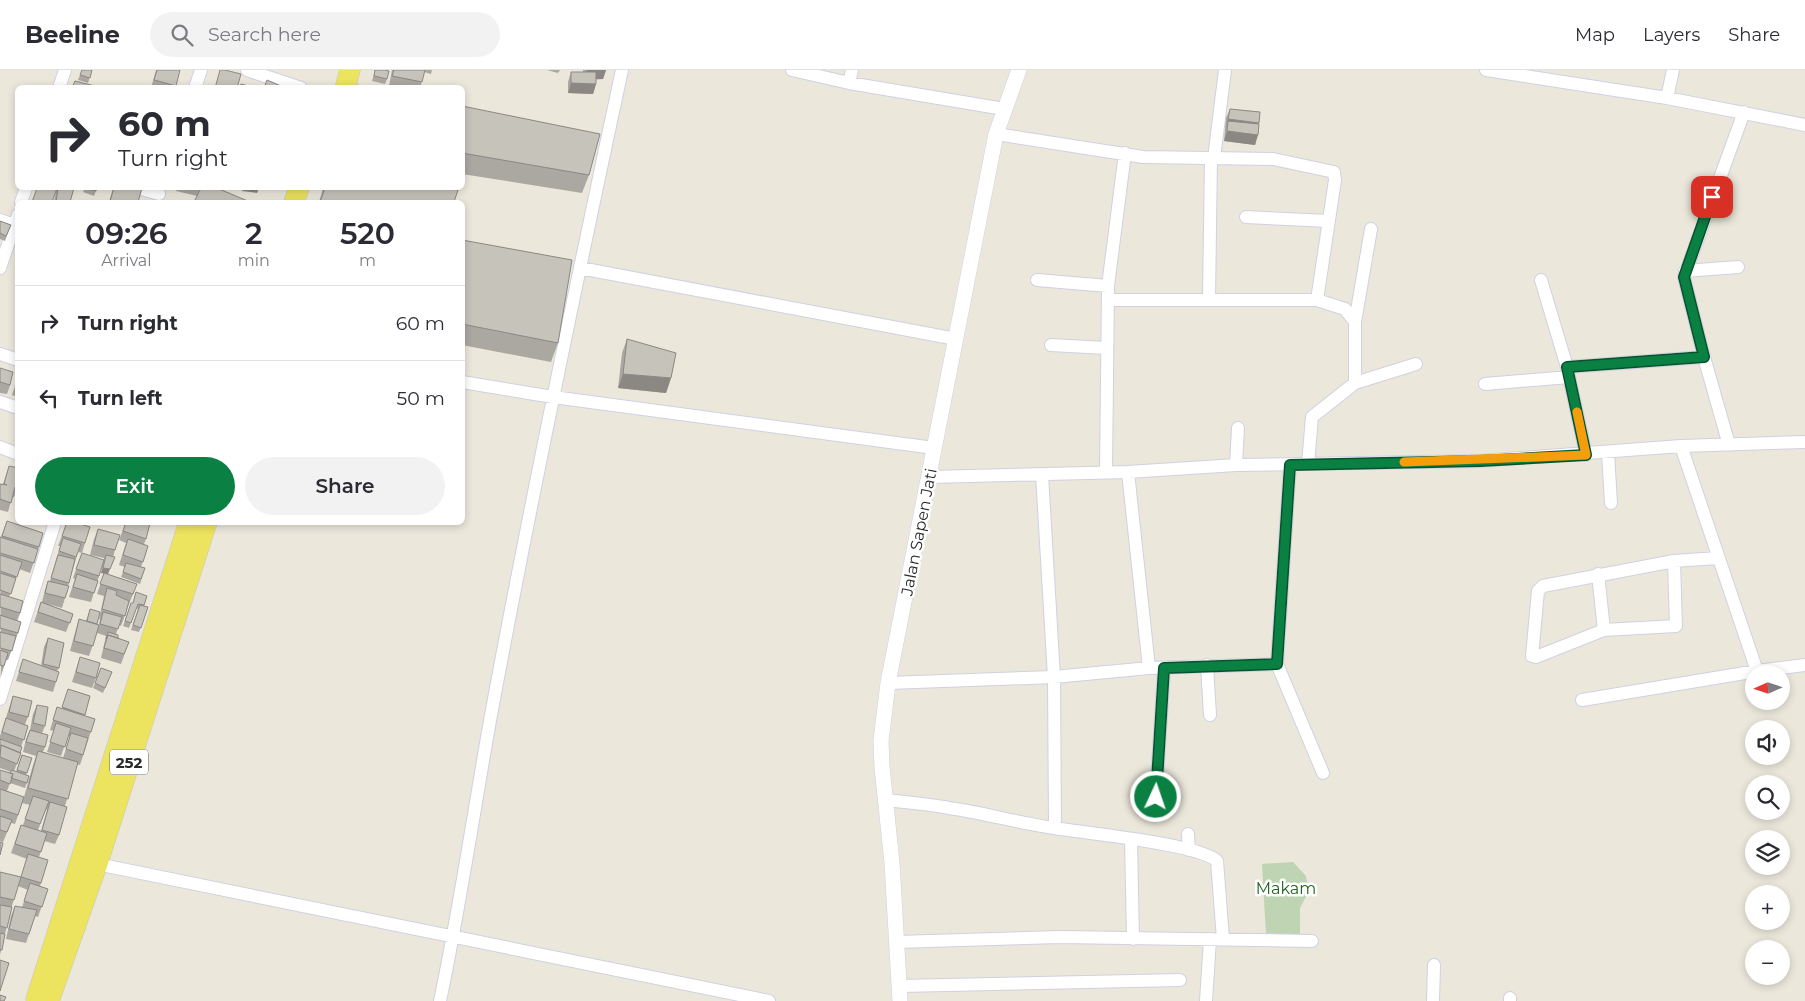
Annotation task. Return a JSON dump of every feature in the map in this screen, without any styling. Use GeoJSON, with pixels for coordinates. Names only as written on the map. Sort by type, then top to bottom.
{"type":"FeatureCollection","features":[{"type":"Feature","properties":{"kind":"main road"},"geometry":{"type":"LineString","coordinates":[[334,85],[339,70]]}},
{"type":"Feature","properties":{"kind":"main road"},"geometry":{"type":"LineString","coordinates":[[346,85],[350,70]]}},
{"type":"Feature","properties":{"kind":"main road","name":"252"},"geometry":{"type":"LineString","coordinates":[[49,1001],[187,525]]}},
{"type":"Feature","properties":{"kind":"main road","name":"252"},"geometry":{"type":"LineString","coordinates":[[35,1001],[88,862],[206,525]]}},
{"type":"Feature","properties":{"kind":"street"},"geometry":{"type":"LineString","coordinates":[[60,85],[64,70]]}},
{"type":"Feature","properties":{"kind":"street"},"geometry":{"type":"LineString","coordinates":[[196,85],[201,70]]}},
{"type":"Feature","properties":{"kind":"street"},"geometry":{"type":"LineString","coordinates":[[247,70],[291,85]]}},
{"type":"Feature","properties":{"kind":"street"},"geometry":{"type":"LineString","coordinates":[[440,1001],[453,938],[491,716],[553,397],[622,70]]}},
{"type":"Feature","properties":{"kind":"street"},"geometry":{"type":"LineString","coordinates":[[792,70],[850,76],[1004,109]]}},
{"type":"Feature","properties":{"kind":"street","name":"Jalan Sapen Jati"},"geometry":{"type":"LineString","coordinates":[[900,994],[892,863],[881,741],[888,683],[996,134],[1020,70]]}},
{"type":"Feature","properties":{"kind":"street"},"geometry":{"type":"LineString","coordinates":[[1209,299],[1213,158],[1225,70]]}},
{"type":"Feature","properties":{"kind":"street"},"geometry":{"type":"LineString","coordinates":[[1486,70],[1668,98],[1744,112],[1805,126]]}},
{"type":"Feature","properties":{"kind":"street"},"geometry":{"type":"LineString","coordinates":[[1668,98],[1673,70]]}},
{"type":"Feature","properties":{"kind":"street"},"geometry":{"type":"LineString","coordinates":[[1730,445],[1685,284],[1685,271],[1744,112]]}},
{"type":"Feature","properties":{"kind":"street"},"geometry":{"type":"LineString","coordinates":[[996,134],[1161,158],[1273,159],[1334,172],[1335,180],[1317,300]]}},
{"type":"Feature","properties":{"kind":"street"},"geometry":{"type":"LineString","coordinates":[[1106,472],[1108,286],[1125,153]]}},
{"type":"Feature","properties":{"kind":"street"},"geometry":{"type":"LineString","coordinates":[[144,190],[159,195]]}},
{"type":"Feature","properties":{"kind":"street"},"geometry":{"type":"LineString","coordinates":[[1246,217],[1329,221]]}},
{"type":"Feature","properties":{"kind":"street"},"geometry":{"type":"LineString","coordinates":[[0,220],[15,220]]}},
{"type":"Feature","properties":{"kind":"street"},"geometry":{"type":"LineString","coordinates":[[0,268],[15,223]]}},
{"type":"Feature","properties":{"kind":"street"},"geometry":{"type":"LineString","coordinates":[[1355,383],[1355,322],[1372,228]]}},
{"type":"Feature","properties":{"kind":"street"},"geometry":{"type":"LineString","coordinates":[[1685,271],[1738,267]]}},
{"type":"Feature","properties":{"kind":"street"},"geometry":{"type":"LineString","coordinates":[[580,268],[956,339]]}},
{"type":"Feature","properties":{"kind":"street"},"geometry":{"type":"LineString","coordinates":[[1037,280],[1108,286]]}},
{"type":"Feature","properties":{"kind":"street"},"geometry":{"type":"LineString","coordinates":[[1541,280],[1568,372],[1586,455]]}},
{"type":"Feature","properties":{"kind":"street"},"geometry":{"type":"LineString","coordinates":[[1109,300],[1317,300],[1346,309],[1355,322]]}},
{"type":"Feature","properties":{"kind":"street"},"geometry":{"type":"LineString","coordinates":[[1051,345],[1106,348]]}},
{"type":"Feature","properties":{"kind":"street"},"geometry":{"type":"LineString","coordinates":[[0,354],[15,359]]}},
{"type":"Feature","properties":{"kind":"street"},"geometry":{"type":"LineString","coordinates":[[1486,384],[1568,372],[1704,357]]}},
{"type":"Feature","properties":{"kind":"street"},"geometry":{"type":"LineString","coordinates":[[1308,464],[1311,419],[1355,383],[1416,364]]}},
{"type":"Feature","properties":{"kind":"street"},"geometry":{"type":"LineString","coordinates":[[465,382],[553,397],[934,448]]}},
{"type":"Feature","properties":{"kind":"street"},"geometry":{"type":"LineString","coordinates":[[0,402],[15,407]]}},
{"type":"Feature","properties":{"kind":"street"},"geometry":{"type":"LineString","coordinates":[[1236,465],[1238,428]]}},
{"type":"Feature","properties":{"kind":"street"},"geometry":{"type":"LineString","coordinates":[[930,477],[1128,472],[1236,465],[1520,459],[1681,446],[1805,442]]}},
{"type":"Feature","properties":{"kind":"street"},"geometry":{"type":"LineString","coordinates":[[1681,446],[1755,665]]}},
{"type":"Feature","properties":{"kind":"street"},"geometry":{"type":"LineString","coordinates":[[0,447],[15,453]]}},
{"type":"Feature","properties":{"kind":"street"},"geometry":{"type":"LineString","coordinates":[[1608,453],[1611,503]]}},
{"type":"Feature","properties":{"kind":"street"},"geometry":{"type":"LineString","coordinates":[[1290,465],[1277,664],[1323,773]]}},
{"type":"Feature","properties":{"kind":"street"},"geometry":{"type":"LineString","coordinates":[[1128,472],[1148,668]]}},
{"type":"Feature","properties":{"kind":"street"},"geometry":{"type":"LineString","coordinates":[[1042,475],[1054,677],[1055,828]]}},
{"type":"Feature","properties":{"kind":"street"},"geometry":{"type":"LineString","coordinates":[[0,699],[54,525]]}},
{"type":"Feature","properties":{"kind":"street"},"geometry":{"type":"LineString","coordinates":[[1674,561],[1676,626],[1604,630],[1536,657],[1531,655],[1538,591],[1541,587],[1598,574],[1674,561],[1718,558]]}},
{"type":"Feature","properties":{"kind":"street"},"geometry":{"type":"LineString","coordinates":[[1598,574],[1604,630]]}},
{"type":"Feature","properties":{"kind":"street"},"geometry":{"type":"LineString","coordinates":[[888,683],[1054,677],[1148,668],[1207,665],[1277,664]]}},
{"type":"Feature","properties":{"kind":"street"},"geometry":{"type":"LineString","coordinates":[[1207,665],[1210,715]]}},
{"type":"Feature","properties":{"kind":"street"},"geometry":{"type":"LineString","coordinates":[[1790,667],[1805,665]]}},
{"type":"Feature","properties":{"kind":"street"},"geometry":{"type":"LineString","coordinates":[[1156,797],[1164,668]]}},
{"type":"Feature","properties":{"kind":"street"},"geometry":{"type":"LineString","coordinates":[[1582,700],[1745,673]]}},
{"type":"Feature","properties":{"kind":"street"},"geometry":{"type":"LineString","coordinates":[[885,800],[950,808],[1055,828],[1131,839],[1189,850],[1213,858],[1216,861],[1216,939],[1206,1001]]}},
{"type":"Feature","properties":{"kind":"street"},"geometry":{"type":"LineString","coordinates":[[1188,834],[1189,850]]}},
{"type":"Feature","properties":{"kind":"street"},"geometry":{"type":"LineString","coordinates":[[1131,839],[1132,939]]}},
{"type":"Feature","properties":{"kind":"street"},"geometry":{"type":"LineString","coordinates":[[88,862],[769,1001]]}},
{"type":"Feature","properties":{"kind":"street"},"geometry":{"type":"LineString","coordinates":[[897,942],[1060,937],[1312,941]]}},
{"type":"Feature","properties":{"kind":"street"},"geometry":{"type":"LineString","coordinates":[[1433,1001],[1434,965]]}},
{"type":"Feature","properties":{"kind":"street"},"geometry":{"type":"LineString","coordinates":[[900,994],[1180,980]]}},
{"type":"Feature","properties":{"kind":"green space","name":"Makam"},"geometry":{"type":"Polygon","coordinates":[[[1293,862],[1306,876],[1309,891],[1300,908],[1300,936],[1266,935],[1262,864],[1293,862]]]}},
{"type":"Feature","properties":{"kind":"building"},"geometry":{"type":"Polygon","coordinates":[[[82,70],[92,70],[90,78],[80,75],[82,70]]]}},
{"type":"Feature","properties":{"kind":"building"},"geometry":{"type":"Polygon","coordinates":[[[157,70],[180,70],[176,85],[154,80],[157,70]]]}},
{"type":"Feature","properties":{"kind":"building"},"geometry":{"type":"Polygon","coordinates":[[[220,70],[241,74],[238,85],[216,85],[220,70]]]}},
{"type":"Feature","properties":{"kind":"building"},"geometry":{"type":"Polygon","coordinates":[[[375,70],[389,71],[387,79],[374,76],[375,70]]]}},
{"type":"Feature","properties":{"kind":"building"},"geometry":{"type":"Polygon","coordinates":[[[394,70],[425,70],[422,82],[392,76],[394,70]]]}},
{"type":"Feature","properties":{"kind":"building"},"geometry":{"type":"Polygon","coordinates":[[[571,72],[596,72],[596,84],[571,83],[571,72]]]}},
{"type":"Feature","properties":{"kind":"building"},"geometry":{"type":"Polygon","coordinates":[[[267,80],[279,85],[265,85],[267,80]]]}},
{"type":"Feature","properties":{"kind":"building"},"geometry":{"type":"Polygon","coordinates":[[[75,81],[91,85],[73,85],[75,81]]]}},
{"type":"Feature","properties":{"kind":"building"},"geometry":{"type":"Polygon","coordinates":[[[465,107],[600,134],[589,175],[465,154],[465,107]]]}},
{"type":"Feature","properties":{"kind":"building"},"geometry":{"type":"Polygon","coordinates":[[[1230,109],[1260,112],[1259,123],[1228,119],[1230,109]]]}},
{"type":"Feature","properties":{"kind":"building"},"geometry":{"type":"Polygon","coordinates":[[[1228,121],[1259,124],[1258,135],[1227,131],[1228,121]]]}},
{"type":"Feature","properties":{"kind":"building"},"geometry":{"type":"Polygon","coordinates":[[[36,190],[56,190],[53,200],[33,200],[36,190]]]}},
{"type":"Feature","properties":{"kind":"building"},"geometry":{"type":"Polygon","coordinates":[[[58,190],[73,190],[71,200],[56,200],[58,190]]]}},
{"type":"Feature","properties":{"kind":"building"},"geometry":{"type":"Polygon","coordinates":[[[113,190],[141,190],[139,200],[110,200],[113,190]]]}},
{"type":"Feature","properties":{"kind":"building"},"geometry":{"type":"Polygon","coordinates":[[[200,190],[222,190],[245,200],[195,200],[200,190]]]}},
{"type":"Feature","properties":{"kind":"building"},"geometry":{"type":"Polygon","coordinates":[[[324,190],[458,190],[455,200],[321,200],[324,190]]]}},
{"type":"Feature","properties":{"kind":"building"},"geometry":{"type":"Polygon","coordinates":[[[0,221],[11,225],[6,236],[0,233],[0,221]]]}},
{"type":"Feature","properties":{"kind":"building"},"geometry":{"type":"Polygon","coordinates":[[[465,241],[572,260],[558,343],[465,325],[465,241]]]}},
{"type":"Feature","properties":{"kind":"building"},"geometry":{"type":"Polygon","coordinates":[[[627,339],[676,353],[671,378],[623,374],[627,339]]]}},
{"type":"Feature","properties":{"kind":"building"},"geometry":{"type":"Polygon","coordinates":[[[0,368],[13,372],[10,385],[0,382],[0,368]]]}},
{"type":"Feature","properties":{"kind":"building"},"geometry":{"type":"Polygon","coordinates":[[[9,466],[15,467],[15,487],[11,503],[0,499],[0,484],[7,485],[4,484],[9,466]]]}},
{"type":"Feature","properties":{"kind":"building"},"geometry":{"type":"Polygon","coordinates":[[[7,521],[43,533],[39,547],[2,536],[7,521]]]}},
{"type":"Feature","properties":{"kind":"building"},"geometry":{"type":"Polygon","coordinates":[[[66,525],[90,527],[85,543],[62,536],[66,525]]]}},
{"type":"Feature","properties":{"kind":"building"},"geometry":{"type":"Polygon","coordinates":[[[125,525],[150,525],[146,539],[123,531],[125,525]]]}},
{"type":"Feature","properties":{"kind":"building"},"geometry":{"type":"Polygon","coordinates":[[[98,529],[120,535],[115,550],[94,545],[98,529]]]}},
{"type":"Feature","properties":{"kind":"building"},"geometry":{"type":"Polygon","coordinates":[[[0,537],[38,549],[34,563],[0,553],[0,537]]]}},
{"type":"Feature","properties":{"kind":"building"},"geometry":{"type":"Polygon","coordinates":[[[63,538],[81,544],[76,557],[59,551],[63,538]]]}},
{"type":"Feature","properties":{"kind":"building"},"geometry":{"type":"Polygon","coordinates":[[[128,539],[148,546],[143,562],[123,555],[128,539]]]}},
{"type":"Feature","properties":{"kind":"building"},"geometry":{"type":"Polygon","coordinates":[[[82,553],[104,560],[99,576],[76,569],[82,553]]]}},
{"type":"Feature","properties":{"kind":"building"},"geometry":{"type":"Polygon","coordinates":[[[0,555],[22,562],[17,577],[0,571],[0,555]]]}},
{"type":"Feature","properties":{"kind":"building"},"geometry":{"type":"Polygon","coordinates":[[[58,555],[75,559],[69,583],[51,578],[58,555]]]}},
{"type":"Feature","properties":{"kind":"building"},"geometry":{"type":"Polygon","coordinates":[[[106,555],[115,557],[110,569],[103,568],[106,555]]]}},
{"type":"Feature","properties":{"kind":"building"},"geometry":{"type":"Polygon","coordinates":[[[126,563],[145,568],[141,579],[123,572],[126,563]]]}},
{"type":"Feature","properties":{"kind":"building"},"geometry":{"type":"Polygon","coordinates":[[[0,573],[16,578],[11,594],[0,590],[0,573]]]}},
{"type":"Feature","properties":{"kind":"building"},"geometry":{"type":"Polygon","coordinates":[[[104,573],[137,584],[133,594],[100,584],[104,573]]]}},
{"type":"Feature","properties":{"kind":"building"},"geometry":{"type":"Polygon","coordinates":[[[77,574],[98,581],[94,593],[73,587],[77,574]]]}},
{"type":"Feature","properties":{"kind":"building"},"geometry":{"type":"Polygon","coordinates":[[[48,581],[69,586],[65,598],[45,593],[48,581]]]}},
{"type":"Feature","properties":{"kind":"building"},"geometry":{"type":"Polygon","coordinates":[[[107,588],[117,591],[116,595],[129,601],[125,616],[102,609],[107,588]]]}},
{"type":"Feature","properties":{"kind":"building"},"geometry":{"type":"Polygon","coordinates":[[[136,592],[147,596],[144,605],[138,604],[131,623],[125,621],[136,592]]]}},
{"type":"Feature","properties":{"kind":"building"},"geometry":{"type":"Polygon","coordinates":[[[0,594],[23,601],[20,613],[0,607],[0,594]]]}},
{"type":"Feature","properties":{"kind":"building"},"geometry":{"type":"Polygon","coordinates":[[[41,602],[73,614],[70,623],[38,612],[41,602]]]}},
{"type":"Feature","properties":{"kind":"building"},"geometry":{"type":"Polygon","coordinates":[[[140,605],[148,607],[141,628],[133,625],[140,605]]]}},
{"type":"Feature","properties":{"kind":"building"},"geometry":{"type":"Polygon","coordinates":[[[90,609],[100,612],[97,624],[87,621],[90,609]]]}},
{"type":"Feature","properties":{"kind":"building"},"geometry":{"type":"Polygon","coordinates":[[[103,612],[122,617],[118,629],[100,624],[103,612]]]}},
{"type":"Feature","properties":{"kind":"building"},"geometry":{"type":"Polygon","coordinates":[[[0,615],[21,622],[18,633],[0,628],[0,615]]]}},
{"type":"Feature","properties":{"kind":"building"},"geometry":{"type":"Polygon","coordinates":[[[79,619],[99,625],[93,646],[74,641],[79,619]]]}},
{"type":"Feature","properties":{"kind":"building"},"geometry":{"type":"Polygon","coordinates":[[[0,632],[16,636],[12,651],[0,648],[0,632]]]}},
{"type":"Feature","properties":{"kind":"building"},"geometry":{"type":"Polygon","coordinates":[[[108,632],[118,635],[118,638],[108,635],[106,639],[108,632]]]}},
{"type":"Feature","properties":{"kind":"building"},"geometry":{"type":"Polygon","coordinates":[[[108,635],[129,642],[124,654],[104,648],[108,635]]]}},
{"type":"Feature","properties":{"kind":"building"},"geometry":{"type":"Polygon","coordinates":[[[48,638],[64,643],[59,668],[43,664],[48,638]]]}},
{"type":"Feature","properties":{"kind":"building"},"geometry":{"type":"Polygon","coordinates":[[[0,650],[8,653],[4,666],[0,665],[0,650]]]}},
{"type":"Feature","properties":{"kind":"building"},"geometry":{"type":"Polygon","coordinates":[[[80,657],[100,663],[96,678],[76,672],[80,657]]]}},
{"type":"Feature","properties":{"kind":"building"},"geometry":{"type":"Polygon","coordinates":[[[23,659],[59,672],[56,682],[19,672],[23,659]]]}},
{"type":"Feature","properties":{"kind":"building"},"geometry":{"type":"Polygon","coordinates":[[[101,668],[112,672],[105,688],[95,683],[101,668]]]}},
{"type":"Feature","properties":{"kind":"building"},"geometry":{"type":"Polygon","coordinates":[[[68,689],[90,696],[85,715],[62,707],[68,689]]]}},
{"type":"Feature","properties":{"kind":"building"},"geometry":{"type":"Polygon","coordinates":[[[13,696],[32,701],[28,717],[9,712],[13,696]]]}},
{"type":"Feature","properties":{"kind":"building"},"geometry":{"type":"Polygon","coordinates":[[[37,705],[48,707],[45,726],[33,723],[37,705]]]}},
{"type":"Feature","properties":{"kind":"building"},"geometry":{"type":"Polygon","coordinates":[[[57,707],[95,719],[91,732],[53,720],[57,707]]]}},
{"type":"Feature","properties":{"kind":"building"},"geometry":{"type":"Polygon","coordinates":[[[6,718],[28,726],[24,740],[2,732],[6,718]]]}},
{"type":"Feature","properties":{"kind":"building"},"geometry":{"type":"Polygon","coordinates":[[[56,723],[71,728],[65,747],[50,742],[56,723]]]}},
{"type":"Feature","properties":{"kind":"building"},"geometry":{"type":"Polygon","coordinates":[[[30,730],[48,735],[45,747],[26,742],[30,730]]]}},
{"type":"Feature","properties":{"kind":"building"},"geometry":{"type":"Polygon","coordinates":[[[71,733],[88,738],[83,755],[66,749],[71,733]]]}},
{"type":"Feature","properties":{"kind":"building"},"geometry":{"type":"Polygon","coordinates":[[[0,739],[22,747],[20,753],[0,746],[0,739]]]}},
{"type":"Feature","properties":{"kind":"building"},"geometry":{"type":"Polygon","coordinates":[[[1,745],[21,753],[17,764],[0,757],[1,745]]]}},
{"type":"Feature","properties":{"kind":"building"},"geometry":{"type":"Polygon","coordinates":[[[38,751],[78,762],[68,799],[28,788],[38,751]]]}},
{"type":"Feature","properties":{"kind":"building"},"geometry":{"type":"Polygon","coordinates":[[[22,755],[32,758],[27,773],[17,770],[22,755]]]}},
{"type":"Feature","properties":{"kind":"building"},"geometry":{"type":"Polygon","coordinates":[[[0,770],[13,774],[10,784],[0,780],[0,770]]]}},
{"type":"Feature","properties":{"kind":"building"},"geometry":{"type":"Polygon","coordinates":[[[12,770],[29,776],[27,783],[11,778],[13,774],[10,773],[12,770]]]}},
{"type":"Feature","properties":{"kind":"building"},"geometry":{"type":"Polygon","coordinates":[[[0,789],[24,797],[18,815],[0,809],[0,789]]]}},
{"type":"Feature","properties":{"kind":"building"},"geometry":{"type":"Polygon","coordinates":[[[33,796],[49,801],[40,824],[25,819],[33,796]]]}},
{"type":"Feature","properties":{"kind":"building"},"geometry":{"type":"Polygon","coordinates":[[[50,802],[67,807],[59,835],[42,830],[50,802]]]}},
{"type":"Feature","properties":{"kind":"building"},"geometry":{"type":"Polygon","coordinates":[[[0,816],[12,820],[7,832],[0,830],[0,816]]]}},
{"type":"Feature","properties":{"kind":"building"},"geometry":{"type":"Polygon","coordinates":[[[21,825],[47,833],[41,852],[15,844],[21,825]]]}},
{"type":"Feature","properties":{"kind":"building"},"geometry":{"type":"Polygon","coordinates":[[[0,842],[3,843],[0,855],[0,842]]]}},
{"type":"Feature","properties":{"kind":"building"},"geometry":{"type":"Polygon","coordinates":[[[28,854],[48,860],[41,883],[21,877],[28,854]]]}},
{"type":"Feature","properties":{"kind":"building"},"geometry":{"type":"Polygon","coordinates":[[[0,872],[21,877],[14,900],[0,897],[0,872]]]}},
{"type":"Feature","properties":{"kind":"building"},"geometry":{"type":"Polygon","coordinates":[[[30,883],[48,889],[42,907],[24,901],[30,883]]]}},
{"type":"Feature","properties":{"kind":"building"},"geometry":{"type":"Polygon","coordinates":[[[0,905],[12,907],[7,928],[0,926],[0,905]]]}},
{"type":"Feature","properties":{"kind":"building"},"geometry":{"type":"Polygon","coordinates":[[[15,906],[37,910],[29,934],[9,929],[15,906]]]}},
{"type":"Feature","properties":{"kind":"building"},"geometry":{"type":"Polygon","coordinates":[[[0,933],[5,934],[2,950],[0,950],[0,933]]]}},
{"type":"Feature","properties":{"kind":"building"},"geometry":{"type":"Polygon","coordinates":[[[0,960],[9,963],[0,991],[0,960]]]}},
{"type":"Feature","properties":{"kind":"building"},"geometry":{"type":"Polygon","coordinates":[[[0,995],[6,997],[4,1001],[0,1001],[0,995]]]}},
{"type":"Feature","properties":{"kind":"slow traffic"},"geometry":{"type":"LineString","coordinates":[[1404,462],[1480,461],[1586,455],[1577,412]]}},
{"type":"Feature","properties":{"kind":"route"},"geometry":{"type":"LineString","coordinates":[[1156,797],[1164,668],[1277,664],[1290,465],[1480,461],[1586,455],[1567,367],[1704,357],[1684,277],[1712,197]]}}]}
